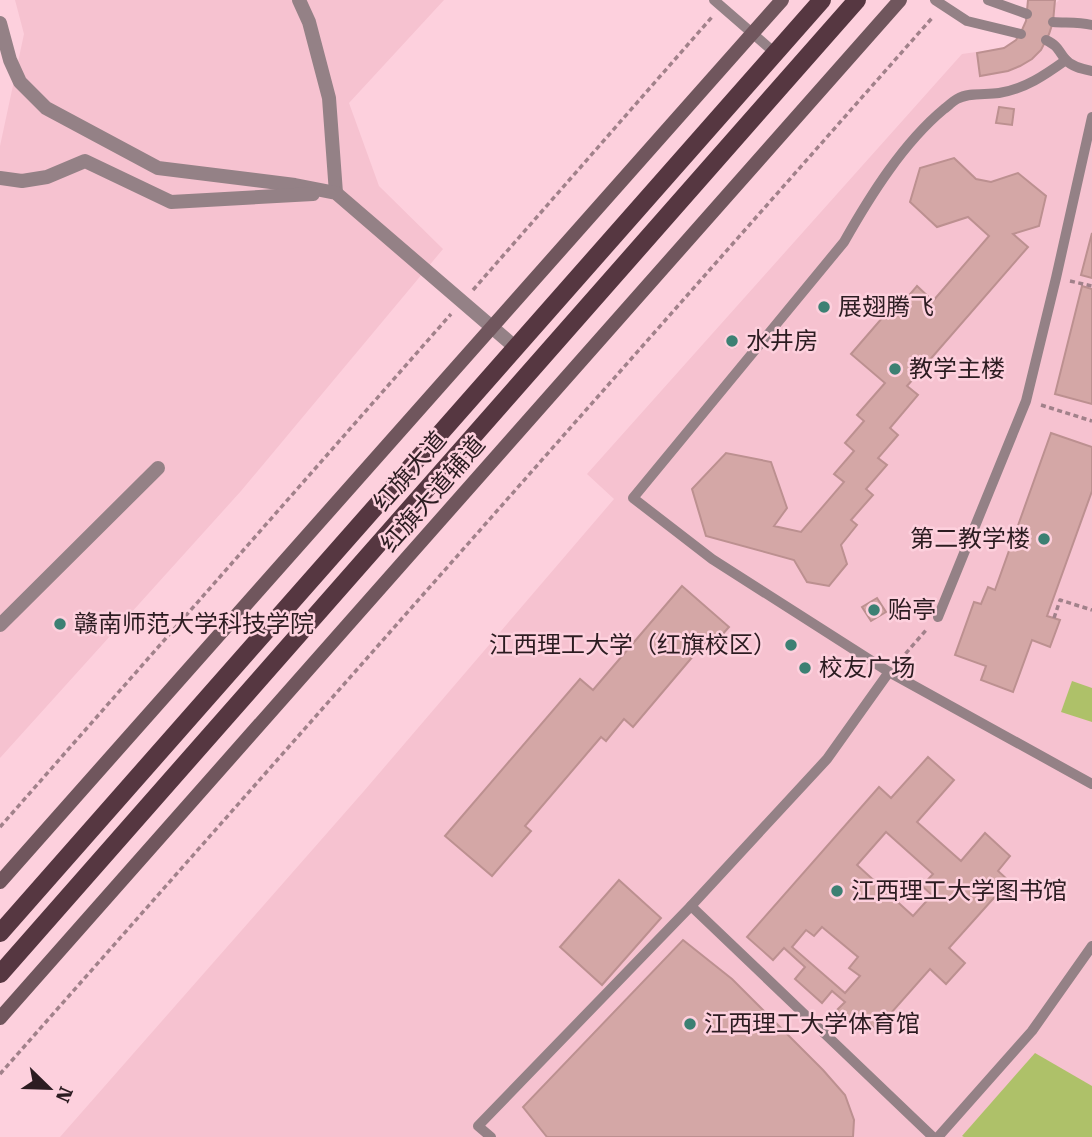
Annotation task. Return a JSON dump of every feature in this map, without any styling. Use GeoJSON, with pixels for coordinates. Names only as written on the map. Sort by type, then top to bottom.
{"type":"FeatureCollection","features":[{"type":"Feature","properties":{"kind":"main road"},"geometry":{"type":"LineString","coordinates":[[0,882],[782,0]]}},
{"type":"Feature","properties":{"kind":"main road","name":"红旗大道"},"geometry":{"type":"LineString","coordinates":[[0,933],[822,0]]}},
{"type":"Feature","properties":{"kind":"main road","name":"红旗大道"},"geometry":{"type":"LineString","coordinates":[[0,974],[857,0]]}},
{"type":"Feature","properties":{"kind":"main road","name":"红旗大道辅道"},"geometry":{"type":"LineString","coordinates":[[0,1018],[900,0]]}},
{"type":"Feature","properties":{"kind":"street"},"geometry":{"type":"LineString","coordinates":[[299,0],[309,22],[329,98],[336,193]]}},
{"type":"Feature","properties":{"kind":"street"},"geometry":{"type":"LineString","coordinates":[[0,23],[10,60],[20,82],[46,108],[158,168],[295,185],[336,193],[516,348]]}},
{"type":"Feature","properties":{"kind":"street"},"geometry":{"type":"LineString","coordinates":[[0,178],[22,181],[47,177],[85,161],[171,202],[336,193]]}},
{"type":"Feature","properties":{"kind":"street"},"geometry":{"type":"LineString","coordinates":[[0,625],[158,468]]}},
{"type":"Feature","properties":{"kind":"lane"},"geometry":{"type":"LineString","coordinates":[[988,0],[1027,14]]}},
{"type":"Feature","properties":{"kind":"lane"},"geometry":{"type":"LineString","coordinates":[[718,3],[775,54]]}},
{"type":"Feature","properties":{"kind":"lane"},"geometry":{"type":"LineString","coordinates":[[939,3],[967,21],[1021,34]]}},
{"type":"Feature","properties":{"kind":"lane"},"geometry":{"type":"LineString","coordinates":[[1053,22],[1092,25]]}},
{"type":"Feature","properties":{"kind":"lane"},"geometry":{"type":"LineString","coordinates":[[1046,40],[1058,46],[1066,60],[1092,71]]}},
{"type":"Feature","properties":{"kind":"lane"},"geometry":{"type":"LineString","coordinates":[[1066,60],[1036,81],[1016,89],[958,98],[916,135],[869,201],[844,242],[633,498],[712,559],[889,672],[1092,784]]}},
{"type":"Feature","properties":{"kind":"lane"},"geometry":{"type":"LineString","coordinates":[[938,617],[1026,401],[1092,117]]}},
{"type":"Feature","properties":{"kind":"lane"},"geometry":{"type":"LineString","coordinates":[[491,1137],[478,1126],[691,906],[827,759],[889,672]]}},
{"type":"Feature","properties":{"kind":"lane"},"geometry":{"type":"LineString","coordinates":[[691,906],[935,1137],[1032,1031],[1092,946]]}},
{"type":"Feature","properties":{"kind":"path"},"geometry":{"type":"LineString","coordinates":[[0,827],[462,302],[718,3]]}},
{"type":"Feature","properties":{"kind":"path"},"geometry":{"type":"LineString","coordinates":[[0,1074],[939,3]]}},
{"type":"Feature","properties":{"kind":"path"},"geometry":{"type":"LineString","coordinates":[[1056,278],[1092,286]]}},
{"type":"Feature","properties":{"kind":"path"},"geometry":{"type":"LineString","coordinates":[[1026,401],[1092,421]]}},
{"type":"Feature","properties":{"kind":"path"},"geometry":{"type":"LineString","coordinates":[[1054,618],[1060,600],[1092,610]]}},
{"type":"Feature","properties":{"kind":"path"},"geometry":{"type":"LineString","coordinates":[[903,656],[938,617]]}},
{"type":"Feature","properties":{"kind":"shaded area"},"geometry":{"type":"Polygon","coordinates":[[[15,0],[444,0],[349,103],[379,186],[443,249],[241,491],[0,758],[0,146],[24,34],[15,0]]]}},
{"type":"Feature","properties":{"kind":"shaded area","name":"江西理工大学（红旗校区）"},"geometry":{"type":"Polygon","coordinates":[[[1028,0],[1055,0],[1055,4],[1059,0],[1092,0],[1092,1137],[60,1137],[364,791],[614,499],[587,474],[962,54],[1004,48],[1016,40],[1026,21],[1028,0]]]}},
{"type":"Feature","properties":{"kind":"green space"},"geometry":{"type":"Polygon","coordinates":[[[1072,681],[1092,688],[1092,722],[1061,712],[1072,681]]]}},
{"type":"Feature","properties":{"kind":"green space"},"geometry":{"type":"Polygon","coordinates":[[[1035,1053],[1092,1086],[1092,1137],[962,1136],[1035,1053]]]}},
{"type":"Feature","properties":{"kind":"building"},"geometry":{"type":"Polygon","coordinates":[[[1028,0],[1055,0],[1053,22],[1041,50],[1020,66],[980,76],[977,53],[1004,48],[1016,40],[1026,21],[1028,0]]]}},
{"type":"Feature","properties":{"kind":"building"},"geometry":{"type":"Polygon","coordinates":[[[999,107],[1014,109],[1012,125],[996,123],[999,107]]]}},
{"type":"Feature","properties":{"kind":"building","name":"教学主楼"},"geometry":{"type":"Polygon","coordinates":[[[954,158],[976,179],[991,182],[1018,173],[1046,196],[1039,226],[1013,234],[1028,247],[907,386],[918,395],[890,428],[898,435],[878,458],[887,465],[866,489],[873,495],[851,520],[857,525],[841,545],[847,564],[829,586],[807,582],[794,560],[706,536],[692,489],[726,453],[771,462],[787,508],[774,526],[801,532],[844,482],[834,474],[854,451],[845,443],[864,421],[857,415],[885,383],[851,354],[896,302],[900,306],[917,286],[933,301],[989,236],[968,217],[937,227],[910,202],[920,168],[954,158]]]}},
{"type":"Feature","properties":{"kind":"building"},"geometry":{"type":"Polygon","coordinates":[[[1092,233],[1092,278],[1081,275],[1092,233]]]}},
{"type":"Feature","properties":{"kind":"building"},"geometry":{"type":"Polygon","coordinates":[[[1082,286],[1092,289],[1092,404],[1055,394],[1082,286]]]}},
{"type":"Feature","properties":{"kind":"building","name":"水井房"},"geometry":{"type":"Polygon","coordinates":[[[729,334],[735,334],[739,341],[735,348],[729,348],[725,344],[725,338],[729,334]]]}},
{"type":"Feature","properties":{"kind":"building","name":"第二教学楼"},"geometry":{"type":"Polygon","coordinates":[[[1051,433],[1092,447],[1092,491],[1047,616],[1060,620],[1050,647],[1032,640],[1013,692],[981,680],[986,666],[955,655],[974,602],[981,604],[988,587],[995,590],[1051,433]]]}},
{"type":"Feature","properties":{"kind":"building"},"geometry":{"type":"Polygon","coordinates":[[[682,586],[729,627],[711,647],[705,642],[633,727],[624,719],[606,741],[601,737],[525,826],[531,831],[492,876],[445,836],[580,679],[593,690],[682,586]]]}},
{"type":"Feature","properties":{"kind":"building","name":"贻亭"},"geometry":{"type":"Polygon","coordinates":[[[877,598],[886,612],[871,621],[862,607],[877,598]]]}},
{"type":"Feature","properties":{"kind":"building","name":"江西理工大学图书馆"},"geometry":{"type":"Polygon","coordinates":[[[928,757],[954,780],[917,822],[961,861],[985,833],[1010,856],[998,871],[1009,881],[949,948],[965,963],[946,984],[930,969],[876,1030],[860,1016],[851,1026],[835,1012],[845,1002],[832,991],[822,1003],[795,979],[805,967],[784,948],[773,960],[747,937],[879,787],[891,798],[928,757]],[[886,832],[857,865],[913,916],[932,895],[922,886],[933,874],[886,832]],[[822,927],[814,936],[806,930],[792,947],[845,993],[860,976],[849,968],[858,957],[822,927]]]}},
{"type":"Feature","properties":{"kind":"building"},"geometry":{"type":"Polygon","coordinates":[[[619,880],[661,918],[602,985],[560,947],[619,880]]]}},
{"type":"Feature","properties":{"kind":"building","name":"江西理工大学体育馆"},"geometry":{"type":"Polygon","coordinates":[[[683,940],[732,979],[845,1095],[854,1120],[853,1137],[547,1137],[523,1107],[683,940]]]}},
{"type":"Feature","properties":{"kind":"place","name":"展翅腾飞"},"geometry":{"type":"Point","coordinates":[824,307]}},
{"type":"Feature","properties":{"kind":"place","name":"水井房"},"geometry":{"type":"Point","coordinates":[732,341]}},
{"type":"Feature","properties":{"kind":"place","name":"教学主楼"},"geometry":{"type":"Point","coordinates":[895,369]}},
{"type":"Feature","properties":{"kind":"place","name":"第二教学楼"},"geometry":{"type":"Point","coordinates":[1044,539]}},
{"type":"Feature","properties":{"kind":"place","name":"贻亭"},"geometry":{"type":"Point","coordinates":[874,610]}},
{"type":"Feature","properties":{"kind":"place","name":"赣南师范大学科技学院"},"geometry":{"type":"Point","coordinates":[60,624]}},
{"type":"Feature","properties":{"kind":"place","name":"江西理工大学（红旗校区）"},"geometry":{"type":"Point","coordinates":[791,645]}},
{"type":"Feature","properties":{"kind":"place","name":"校友广场"},"geometry":{"type":"Point","coordinates":[805,668]}},
{"type":"Feature","properties":{"kind":"place","name":"江西理工大学图书馆"},"geometry":{"type":"Point","coordinates":[837,891]}},
{"type":"Feature","properties":{"kind":"place","name":"江西理工大学体育馆"},"geometry":{"type":"Point","coordinates":[690,1024]}}]}
